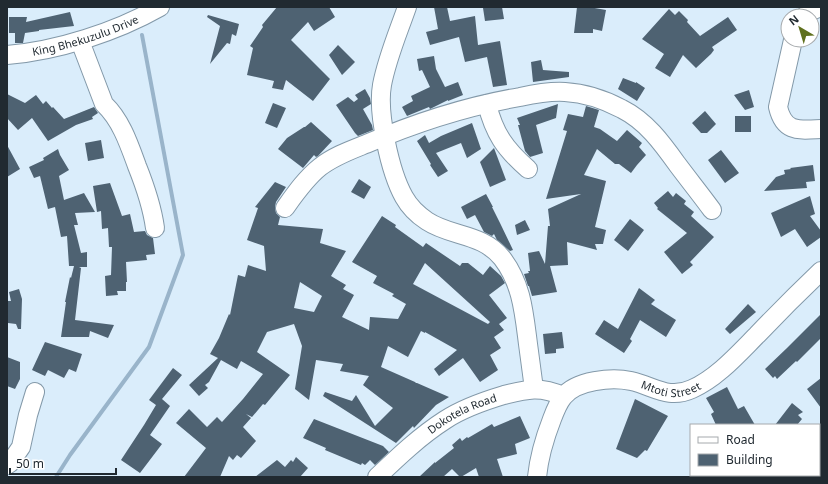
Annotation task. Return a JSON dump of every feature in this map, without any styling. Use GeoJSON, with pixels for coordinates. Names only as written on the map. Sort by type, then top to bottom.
{"type":"FeatureCollection","features":[{"type":"Feature","properties":{"kind":"street","name":"King Bhekuzulu Drive"},"geometry":{"type":"LineString","coordinates":[[7,55],[80,41],[127,24],[160,7]]}},
{"type":"Feature","properties":{"kind":"street"},"geometry":{"type":"LineString","coordinates":[[407,7],[384,74],[381,96],[385,136],[398,185],[404,198],[428,221],[439,227],[485,243],[495,251],[510,270],[520,296],[534,389]]}},
{"type":"Feature","properties":{"kind":"street"},"geometry":{"type":"LineString","coordinates":[[80,41],[104,104],[117,120],[131,149],[145,186],[153,214],[155,228]]}},
{"type":"Feature","properties":{"kind":"street"},"geometry":{"type":"LineString","coordinates":[[791,48],[778,107],[780,114],[788,126],[796,129],[821,129]]}},
{"type":"Feature","properties":{"kind":"street"},"geometry":{"type":"LineString","coordinates":[[285,208],[302,186],[319,168],[327,162],[385,136],[440,117],[487,104],[541,93],[565,92],[584,94],[609,102],[639,119],[650,129],[712,210]]}},
{"type":"Feature","properties":{"kind":"street"},"geometry":{"type":"LineString","coordinates":[[487,104],[499,137],[515,158],[528,169]]}},
{"type":"Feature","properties":{"kind":"street","name":"Mtoti Street"},"geometry":{"type":"LineString","coordinates":[[563,396],[579,386],[611,380],[632,382],[669,394],[680,393],[693,389],[711,377],[734,358],[821,271]]}},
{"type":"Feature","properties":{"kind":"street","name":"Dokotela Road"},"geometry":{"type":"LineString","coordinates":[[377,477],[416,442],[446,420],[478,404],[510,394],[534,389],[545,390],[563,396]]}},
{"type":"Feature","properties":{"kind":"street"},"geometry":{"type":"LineString","coordinates":[[7,465],[21,447],[35,392]]}},
{"type":"Feature","properties":{"kind":"street"},"geometry":{"type":"LineString","coordinates":[[537,477],[539,459],[555,411],[563,396]]}},
{"type":"Feature","properties":{"kind":"building"},"geometry":{"type":"Polygon","coordinates":[[[277,7],[329,7],[335,17],[314,31],[308,22],[291,40],[330,79],[313,101],[286,80],[283,90],[272,88],[274,81],[247,75],[253,48],[250,46],[263,27],[262,25],[277,7]]]}},
{"type":"Feature","properties":{"kind":"building"},"geometry":{"type":"Polygon","coordinates":[[[434,7],[447,7],[450,21],[475,16],[478,45],[500,41],[507,85],[493,87],[487,57],[465,62],[459,37],[430,45],[426,32],[438,29],[434,7]]]}},
{"type":"Feature","properties":{"kind":"building"},"geometry":{"type":"Polygon","coordinates":[[[502,7],[504,19],[485,21],[483,8],[502,7]]]}},
{"type":"Feature","properties":{"kind":"building"},"geometry":{"type":"Polygon","coordinates":[[[577,7],[589,7],[606,10],[602,31],[593,29],[593,33],[574,33],[577,7]]]}},
{"type":"Feature","properties":{"kind":"building"},"geometry":{"type":"Polygon","coordinates":[[[669,9],[675,15],[679,11],[700,36],[728,17],[737,30],[712,47],[714,50],[711,54],[696,68],[683,55],[670,77],[655,68],[664,54],[642,39],[669,9]]]}},
{"type":"Feature","properties":{"kind":"building"},"geometry":{"type":"Polygon","coordinates":[[[70,12],[74,26],[25,33],[23,43],[15,43],[15,33],[9,33],[9,17],[27,17],[26,22],[70,12]]]}},
{"type":"Feature","properties":{"kind":"building"},"geometry":{"type":"Polygon","coordinates":[[[208,15],[239,24],[236,36],[232,34],[230,44],[227,43],[210,64],[220,26],[207,17],[208,15]]]}},
{"type":"Feature","properties":{"kind":"building"},"geometry":{"type":"Polygon","coordinates":[[[338,45],[355,62],[342,75],[329,55],[338,45]]]}},
{"type":"Feature","properties":{"kind":"building"},"geometry":{"type":"Polygon","coordinates":[[[434,56],[436,69],[445,87],[458,82],[463,95],[448,100],[430,109],[429,107],[407,116],[402,107],[413,101],[411,96],[430,87],[422,70],[419,71],[417,59],[434,56]]]}},
{"type":"Feature","properties":{"kind":"building"},"geometry":{"type":"Polygon","coordinates":[[[541,60],[543,70],[569,72],[569,77],[533,82],[531,62],[541,60]]]}},
{"type":"Feature","properties":{"kind":"building"},"geometry":{"type":"Polygon","coordinates":[[[623,78],[636,82],[645,88],[637,101],[618,89],[623,78]]]}},
{"type":"Feature","properties":{"kind":"building"},"geometry":{"type":"Polygon","coordinates":[[[365,89],[370,98],[371,104],[363,109],[372,125],[373,130],[358,136],[336,105],[348,97],[354,102],[358,99],[355,95],[365,89]]]}},
{"type":"Feature","properties":{"kind":"building"},"geometry":{"type":"Polygon","coordinates":[[[749,90],[754,107],[745,110],[734,95],[749,90]]]}},
{"type":"Feature","properties":{"kind":"building"},"geometry":{"type":"Polygon","coordinates":[[[7,94],[25,103],[36,95],[43,104],[46,101],[64,119],[94,107],[98,113],[92,117],[93,119],[76,125],[48,141],[32,118],[18,130],[7,118],[7,94]]]}},
{"type":"Feature","properties":{"kind":"building"},"geometry":{"type":"Polygon","coordinates":[[[273,103],[286,108],[277,128],[265,123],[273,103]]]}},
{"type":"Feature","properties":{"kind":"building"},"geometry":{"type":"Polygon","coordinates":[[[558,104],[556,118],[536,125],[543,153],[530,157],[525,151],[518,125],[520,125],[517,118],[558,104]]]}},
{"type":"Feature","properties":{"kind":"building"},"geometry":{"type":"Polygon","coordinates":[[[586,106],[599,110],[594,127],[600,129],[617,141],[627,130],[642,143],[639,147],[646,155],[631,173],[619,164],[615,164],[597,149],[584,175],[606,181],[595,227],[606,230],[603,244],[595,244],[597,250],[567,242],[568,265],[550,266],[557,292],[532,296],[524,274],[529,273],[528,271],[530,271],[528,253],[539,251],[545,264],[548,226],[550,226],[548,209],[581,194],[546,199],[567,131],[563,130],[568,114],[583,117],[586,106]]]}},
{"type":"Feature","properties":{"kind":"building"},"geometry":{"type":"Polygon","coordinates":[[[705,111],[716,124],[707,133],[701,133],[692,123],[705,111]]]}},
{"type":"Feature","properties":{"kind":"building"},"geometry":{"type":"Polygon","coordinates":[[[735,116],[751,116],[751,132],[735,132],[735,116]]]}},
{"type":"Feature","properties":{"kind":"building"},"geometry":{"type":"Polygon","coordinates":[[[311,122],[332,141],[318,156],[316,157],[314,155],[303,168],[278,149],[287,138],[311,122]]]}},
{"type":"Feature","properties":{"kind":"building"},"geometry":{"type":"Polygon","coordinates":[[[472,123],[481,149],[467,158],[461,143],[436,153],[448,171],[438,177],[417,141],[425,135],[429,143],[441,136],[472,123]]]}},
{"type":"Feature","properties":{"kind":"building"},"geometry":{"type":"Polygon","coordinates":[[[101,140],[104,158],[88,161],[85,143],[101,140]]]}},
{"type":"Feature","properties":{"kind":"building"},"geometry":{"type":"Polygon","coordinates":[[[7,145],[20,169],[7,177],[7,145]]]}},
{"type":"Feature","properties":{"kind":"building"},"geometry":{"type":"Polygon","coordinates":[[[494,148],[506,180],[490,187],[480,162],[494,148]]]}},
{"type":"Feature","properties":{"kind":"building"},"geometry":{"type":"Polygon","coordinates":[[[58,149],[69,170],[59,176],[64,200],[84,193],[95,212],[75,213],[78,225],[74,225],[81,253],[87,252],[87,267],[79,267],[81,268],[75,320],[114,325],[108,338],[90,331],[89,337],[61,337],[65,302],[70,277],[71,278],[74,266],[69,266],[67,236],[61,237],[55,207],[48,209],[40,176],[34,178],[29,167],[44,160],[43,158],[58,149]]]}},
{"type":"Feature","properties":{"kind":"building"},"geometry":{"type":"Polygon","coordinates":[[[721,150],[739,173],[725,183],[708,160],[721,150]]]}},
{"type":"Feature","properties":{"kind":"building"},"geometry":{"type":"Polygon","coordinates":[[[813,165],[815,181],[806,182],[807,188],[764,191],[776,177],[785,174],[784,170],[813,165]]]}},
{"type":"Feature","properties":{"kind":"building"},"geometry":{"type":"Polygon","coordinates":[[[359,179],[371,187],[364,199],[351,192],[359,179]]]}},
{"type":"Feature","properties":{"kind":"building"},"geometry":{"type":"Polygon","coordinates":[[[275,182],[286,187],[276,202],[276,213],[280,217],[278,225],[323,229],[320,243],[346,251],[331,276],[346,285],[343,289],[354,295],[342,317],[369,330],[370,317],[398,319],[406,304],[392,296],[394,294],[373,283],[377,276],[352,262],[382,216],[396,225],[395,227],[423,247],[426,243],[460,266],[462,263],[468,263],[483,275],[490,266],[501,276],[505,283],[489,295],[507,318],[499,324],[504,330],[494,337],[501,348],[490,355],[498,370],[480,382],[463,358],[439,376],[434,369],[457,350],[421,331],[408,357],[388,346],[381,367],[449,397],[436,405],[414,428],[413,426],[396,443],[323,396],[325,392],[352,401],[356,395],[375,426],[393,408],[363,385],[369,376],[340,371],[343,364],[316,360],[309,400],[295,389],[302,346],[294,324],[267,332],[257,352],[290,375],[265,405],[263,404],[252,417],[246,414],[251,418],[243,427],[256,441],[241,458],[237,455],[233,460],[229,456],[220,477],[184,477],[206,448],[176,423],[189,409],[207,427],[217,417],[222,422],[263,374],[241,361],[237,369],[221,360],[209,382],[205,385],[208,388],[199,396],[189,385],[218,358],[210,354],[219,338],[229,314],[230,315],[238,275],[245,277],[248,265],[266,271],[264,246],[247,240],[258,208],[255,207],[275,182]],[[425,263],[413,284],[488,324],[490,322],[425,263]],[[300,282],[294,308],[314,312],[322,296],[300,282]]]}},
{"type":"Feature","properties":{"kind":"building"},"geometry":{"type":"Polygon","coordinates":[[[110,183],[122,216],[130,214],[134,232],[145,231],[147,235],[153,238],[155,254],[146,255],[147,260],[126,262],[126,291],[117,291],[118,295],[106,296],[105,276],[111,275],[112,247],[109,247],[108,228],[102,229],[101,211],[97,212],[93,186],[110,183]]]}},
{"type":"Feature","properties":{"kind":"building"},"geometry":{"type":"Polygon","coordinates":[[[668,191],[673,197],[676,193],[686,201],[684,204],[694,212],[691,216],[714,237],[690,262],[693,265],[682,274],[664,252],[687,233],[657,209],[658,208],[654,203],[668,191]]]}},
{"type":"Feature","properties":{"kind":"building"},"geometry":{"type":"Polygon","coordinates":[[[486,194],[513,250],[510,251],[497,240],[494,234],[492,236],[484,232],[475,215],[467,219],[461,207],[486,194]]]}},
{"type":"Feature","properties":{"kind":"building"},"geometry":{"type":"Polygon","coordinates":[[[810,196],[815,214],[810,216],[821,231],[821,237],[807,247],[795,229],[781,237],[771,213],[810,196]]]}},
{"type":"Feature","properties":{"kind":"building"},"geometry":{"type":"Polygon","coordinates":[[[630,219],[644,230],[628,251],[614,240],[630,219]]]}},
{"type":"Feature","properties":{"kind":"building"},"geometry":{"type":"Polygon","coordinates":[[[525,220],[530,230],[517,235],[515,225],[525,220]]]}},
{"type":"Feature","properties":{"kind":"building"},"geometry":{"type":"Polygon","coordinates":[[[639,288],[655,300],[651,304],[676,320],[666,337],[640,320],[630,339],[632,341],[624,353],[595,334],[604,320],[618,329],[639,288]]]}},
{"type":"Feature","properties":{"kind":"building"},"geometry":{"type":"Polygon","coordinates":[[[19,289],[22,299],[21,329],[18,329],[16,324],[8,323],[8,301],[11,301],[9,292],[19,289]]]}},
{"type":"Feature","properties":{"kind":"building"},"geometry":{"type":"Polygon","coordinates":[[[748,304],[756,312],[730,334],[725,329],[748,304]]]}},
{"type":"Feature","properties":{"kind":"building"},"geometry":{"type":"Polygon","coordinates":[[[821,314],[821,338],[777,379],[775,376],[773,378],[765,369],[821,314]]]}},
{"type":"Feature","properties":{"kind":"building"},"geometry":{"type":"Polygon","coordinates":[[[562,332],[564,348],[556,349],[556,353],[545,354],[543,334],[562,332]]]}},
{"type":"Feature","properties":{"kind":"building"},"geometry":{"type":"Polygon","coordinates":[[[45,342],[82,354],[76,372],[69,369],[64,378],[48,370],[45,376],[32,370],[45,342]]]}},
{"type":"Feature","properties":{"kind":"building"},"geometry":{"type":"Polygon","coordinates":[[[7,357],[20,362],[20,379],[15,389],[7,386],[7,357]]]}},
{"type":"Feature","properties":{"kind":"building"},"geometry":{"type":"Polygon","coordinates":[[[173,368],[182,375],[162,399],[170,406],[150,435],[162,444],[140,473],[121,460],[156,405],[149,400],[173,368]]]}},
{"type":"Feature","properties":{"kind":"building"},"geometry":{"type":"Polygon","coordinates":[[[821,378],[821,408],[807,389],[821,378]]]}},
{"type":"Feature","properties":{"kind":"building"},"geometry":{"type":"Polygon","coordinates":[[[727,387],[738,409],[744,406],[754,424],[716,424],[711,414],[714,412],[706,398],[727,387]]]}},
{"type":"Feature","properties":{"kind":"building"},"geometry":{"type":"Polygon","coordinates":[[[635,399],[668,416],[647,451],[645,450],[637,458],[616,449],[635,399]]]}},
{"type":"Feature","properties":{"kind":"building"},"geometry":{"type":"Polygon","coordinates":[[[792,403],[803,412],[798,415],[802,419],[798,424],[776,424],[792,403]]]}},
{"type":"Feature","properties":{"kind":"building"},"geometry":{"type":"Polygon","coordinates":[[[520,416],[530,438],[515,444],[517,454],[497,459],[503,477],[479,477],[476,468],[461,477],[452,469],[443,477],[419,477],[435,462],[454,448],[452,445],[460,438],[462,441],[492,424],[494,427],[520,416]]]}},
{"type":"Feature","properties":{"kind":"building"},"geometry":{"type":"Polygon","coordinates":[[[314,419],[383,446],[389,452],[375,465],[370,460],[365,465],[362,463],[361,465],[325,450],[326,448],[303,438],[314,419]]]}},
{"type":"Feature","properties":{"kind":"building"},"geometry":{"type":"Polygon","coordinates":[[[296,457],[308,468],[300,477],[255,477],[277,460],[285,467],[291,460],[293,462],[296,457]]]}},
{"type":"Feature","properties":{"kind":"waterway"},"geometry":{"type":"LineString","coordinates":[[56,477],[70,455],[149,347],[183,255],[142,35]]}}]}
